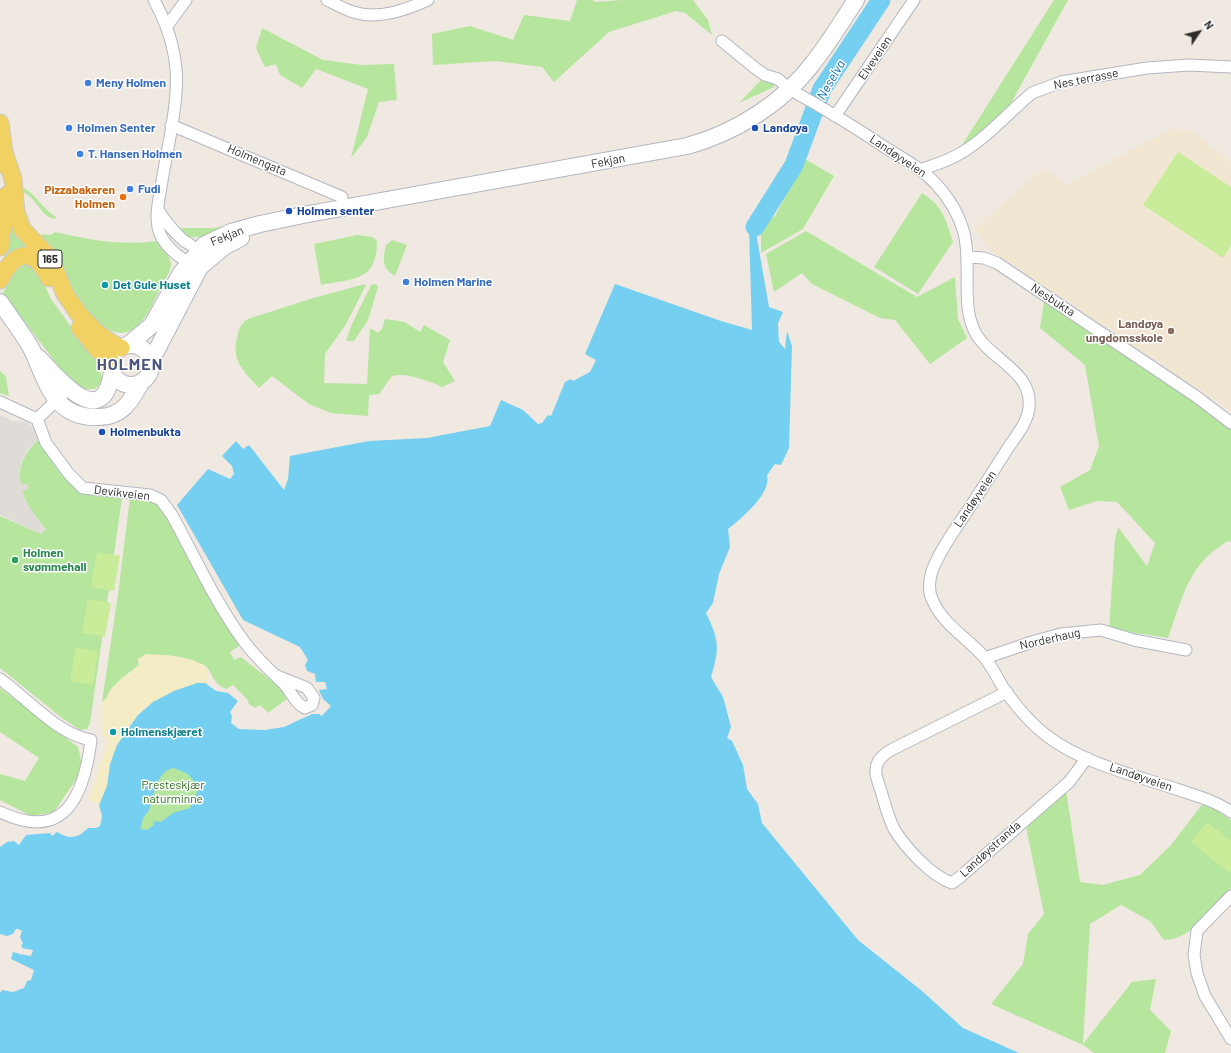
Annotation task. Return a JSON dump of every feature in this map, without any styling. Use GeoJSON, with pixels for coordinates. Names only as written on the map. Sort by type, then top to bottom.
{"type":"FeatureCollection","features":[{"type":"Feature","properties":{"kind":"main road","name":"Fekjan"},"geometry":{"type":"LineString","coordinates":[[125,346],[152,325],[181,273],[198,261],[236,240],[303,216],[692,144],[718,135],[745,121],[789,89],[813,63],[856,0]]}},
{"type":"Feature","properties":{"kind":"main road","name":"165"},"geometry":{"type":"LineString","coordinates":[[0,123],[5,155],[6,207],[0,247]]}},
{"type":"Feature","properties":{"kind":"main road","name":"165"},"geometry":{"type":"LineString","coordinates":[[5,155],[13,178],[16,212],[22,229],[50,258],[65,294],[78,313],[96,332],[111,343],[125,346]]}},
{"type":"Feature","properties":{"kind":"main road","name":"165"},"geometry":{"type":"LineString","coordinates":[[0,280],[6,267],[14,259],[26,256],[36,260],[45,270],[61,303],[112,367]]}},
{"type":"Feature","properties":{"kind":"main road","name":"Fekjan"},"geometry":{"type":"LineString","coordinates":[[151,361],[198,261]]}},
{"type":"Feature","properties":{"kind":"main road"},"geometry":{"type":"LineString","coordinates":[[0,302],[31,349],[48,388],[63,395],[83,399],[100,398],[106,393],[110,385],[116,351],[125,346],[140,347],[145,350],[151,361],[149,374],[141,383],[130,404],[108,417],[78,416],[63,407],[63,395]]}},
{"type":"Feature","properties":{"kind":"main road"},"geometry":{"type":"LineString","coordinates":[[112,367],[121,383],[128,385],[141,383]]}},
{"type":"Feature","properties":{"kind":"street"},"geometry":{"type":"LineString","coordinates":[[154,0],[167,26],[176,70],[171,125],[158,209],[158,226],[162,238],[179,257],[198,261]]}},
{"type":"Feature","properties":{"kind":"street"},"geometry":{"type":"LineString","coordinates":[[167,26],[186,0]]}},
{"type":"Feature","properties":{"kind":"street"},"geometry":{"type":"LineString","coordinates":[[327,0],[353,12],[381,15],[405,10],[428,0]]}},
{"type":"Feature","properties":{"kind":"street","name":"Elveveien"},"geometry":{"type":"LineString","coordinates":[[831,113],[914,0]]}},
{"type":"Feature","properties":{"kind":"street"},"geometry":{"type":"LineString","coordinates":[[722,40],[755,68],[766,75],[778,79],[789,89]]}},
{"type":"Feature","properties":{"kind":"street","name":"Nes terrasse"},"geometry":{"type":"LineString","coordinates":[[920,170],[946,161],[962,153],[1032,93],[1042,88],[1061,82],[1092,76],[1168,66],[1231,67]]}},
{"type":"Feature","properties":{"kind":"street","name":"Landøyveien"},"geometry":{"type":"LineString","coordinates":[[789,89],[807,98],[920,170],[936,184],[949,200],[957,214],[964,232],[968,257],[967,306],[974,330],[987,348],[1018,376],[1026,389],[1029,403],[1026,418],[1021,429],[952,534],[931,573],[929,586],[931,599],[936,608],[948,622],[985,658],[1007,692],[1024,713],[1048,737],[1087,758],[1200,797],[1224,806],[1231,812]]}},
{"type":"Feature","properties":{"kind":"street","name":"Holmengata"},"geometry":{"type":"LineString","coordinates":[[171,125],[342,197]]}},
{"type":"Feature","properties":{"kind":"street"},"geometry":{"type":"LineString","coordinates":[[158,209],[168,225],[184,240],[198,261]]}},
{"type":"Feature","properties":{"kind":"street","name":"Nesbukta"},"geometry":{"type":"LineString","coordinates":[[968,257],[984,258],[997,263],[1197,397],[1231,423]]}},
{"type":"Feature","properties":{"kind":"street"},"geometry":{"type":"LineString","coordinates":[[0,402],[37,419],[63,395]]}},
{"type":"Feature","properties":{"kind":"street","name":"Devikveien"},"geometry":{"type":"LineString","coordinates":[[37,419],[46,442],[68,474],[83,488],[150,495],[161,500],[172,515],[226,615],[250,650],[275,675]]}},
{"type":"Feature","properties":{"kind":"street","name":"Norderhaug"},"geometry":{"type":"LineString","coordinates":[[985,658],[1035,640],[1061,634],[1101,630],[1134,640],[1186,650]]}},
{"type":"Feature","properties":{"kind":"street"},"geometry":{"type":"LineString","coordinates":[[0,679],[66,731],[78,738],[91,740],[86,769],[81,786],[69,809],[58,817],[45,821],[30,822],[13,818],[0,812]]}},
{"type":"Feature","properties":{"kind":"street","name":"Landøystranda"},"geometry":{"type":"LineString","coordinates":[[1007,692],[891,750],[882,756],[878,762],[875,772],[887,811],[895,829],[916,857],[938,877],[952,883],[960,877],[1069,782],[1087,758]]}},
{"type":"Feature","properties":{"kind":"street"},"geometry":{"type":"LineString","coordinates":[[1231,896],[1197,931],[1194,955],[1197,973],[1205,996],[1231,1039]]}},
{"type":"Feature","properties":{"kind":"shaded area","name":"Landøya ungdomsskole"},"geometry":{"type":"Polygon","coordinates":[[[1171,129],[1192,131],[1231,162],[1231,411],[990,250],[974,229],[1044,168],[1066,185],[1171,129]]]}},
{"type":"Feature","properties":{"kind":"shaded area"},"geometry":{"type":"Polygon","coordinates":[[[0,415],[13,421],[27,422],[33,427],[39,439],[29,448],[22,461],[19,472],[21,484],[27,484],[29,488],[22,492],[25,500],[36,518],[46,529],[41,534],[0,515],[0,415]]]}},
{"type":"Feature","properties":{"kind":"green space"},"geometry":{"type":"Polygon","coordinates":[[[577,0],[593,0],[594,2],[622,0],[693,0],[708,20],[712,35],[685,13],[676,11],[609,32],[554,82],[542,67],[495,61],[433,65],[432,34],[470,26],[513,40],[524,15],[570,21],[577,0]]]}},
{"type":"Feature","properties":{"kind":"green space"},"geometry":{"type":"Polygon","coordinates":[[[1054,0],[1068,0],[1006,112],[957,153],[1054,0]]]}},
{"type":"Feature","properties":{"kind":"green space"},"geometry":{"type":"Polygon","coordinates":[[[262,28],[323,60],[362,65],[394,64],[397,100],[379,102],[367,137],[351,158],[368,89],[316,69],[302,88],[280,75],[276,64],[265,67],[256,48],[262,28]]]}},
{"type":"Feature","properties":{"kind":"green space"},"geometry":{"type":"Polygon","coordinates":[[[762,79],[774,83],[774,87],[739,103],[762,79]]]}},
{"type":"Feature","properties":{"kind":"green space"},"geometry":{"type":"Polygon","coordinates":[[[1178,152],[1231,187],[1231,246],[1223,258],[1143,205],[1178,152]]]}},
{"type":"Feature","properties":{"kind":"green space"},"geometry":{"type":"Polygon","coordinates":[[[805,159],[834,176],[803,229],[761,253],[761,225],[775,216],[805,159]]]}},
{"type":"Feature","properties":{"kind":"green space"},"geometry":{"type":"Polygon","coordinates":[[[24,188],[56,217],[54,219],[45,214],[27,194],[22,192],[24,188]]]}},
{"type":"Feature","properties":{"kind":"green space"},"geometry":{"type":"Polygon","coordinates":[[[922,193],[935,203],[943,214],[953,242],[918,294],[874,267],[922,193]]]}},
{"type":"Feature","properties":{"kind":"green space"},"geometry":{"type":"Polygon","coordinates":[[[278,214],[204,237],[189,237],[176,228],[214,228],[278,214]]]}},
{"type":"Feature","properties":{"kind":"green space"},"geometry":{"type":"Polygon","coordinates":[[[11,217],[33,248],[16,249],[4,257],[11,217]]]}},
{"type":"Feature","properties":{"kind":"green space"},"geometry":{"type":"Polygon","coordinates":[[[806,231],[917,297],[955,277],[958,319],[967,338],[930,364],[895,320],[880,318],[812,284],[802,273],[774,292],[766,254],[806,231]]]}},
{"type":"Feature","properties":{"kind":"green space"},"geometry":{"type":"Polygon","coordinates":[[[55,232],[94,240],[130,243],[157,241],[166,252],[171,267],[149,311],[137,326],[130,331],[121,333],[112,331],[101,324],[80,303],[40,238],[43,234],[51,235],[55,232]]]}},
{"type":"Feature","properties":{"kind":"green space"},"geometry":{"type":"Polygon","coordinates":[[[357,235],[373,237],[377,241],[376,254],[373,264],[368,271],[353,279],[321,285],[314,244],[357,235]]]}},
{"type":"Feature","properties":{"kind":"green space"},"geometry":{"type":"Polygon","coordinates":[[[392,240],[407,245],[395,276],[387,270],[384,263],[386,245],[392,240]]]}},
{"type":"Feature","properties":{"kind":"green space"},"geometry":{"type":"Polygon","coordinates":[[[27,264],[39,273],[51,299],[98,364],[102,377],[101,383],[95,389],[80,389],[71,383],[3,293],[15,271],[22,265],[27,264]]]}},
{"type":"Feature","properties":{"kind":"green space"},"geometry":{"type":"Polygon","coordinates":[[[365,284],[366,285],[346,324],[325,354],[324,383],[367,384],[370,328],[378,333],[382,329],[385,319],[405,322],[420,332],[424,325],[450,340],[443,362],[455,381],[442,387],[411,376],[392,376],[379,394],[369,395],[368,416],[331,413],[309,404],[272,376],[259,388],[243,370],[237,358],[236,343],[240,328],[248,319],[310,299],[365,284]]]}},
{"type":"Feature","properties":{"kind":"green space"},"geometry":{"type":"Polygon","coordinates":[[[376,284],[378,287],[368,320],[354,341],[346,341],[352,324],[371,285],[376,284]]]}},
{"type":"Feature","properties":{"kind":"green space"},"geometry":{"type":"Polygon","coordinates":[[[1044,302],[1231,427],[1231,542],[1228,541],[1215,550],[1195,571],[1183,595],[1168,638],[1109,629],[1115,540],[1118,527],[1147,566],[1155,543],[1117,502],[1097,501],[1069,510],[1060,487],[1090,470],[1099,446],[1085,365],[1040,328],[1044,302]]]}},
{"type":"Feature","properties":{"kind":"green space"},"geometry":{"type":"Polygon","coordinates":[[[0,371],[6,377],[9,396],[0,393],[0,371]]]}},
{"type":"Feature","properties":{"kind":"green space"},"geometry":{"type":"Polygon","coordinates":[[[39,439],[57,468],[75,488],[85,494],[122,498],[90,723],[87,729],[80,730],[62,718],[0,668],[0,516],[41,534],[46,529],[29,507],[20,484],[20,473],[23,462],[29,450],[39,439]]]}},
{"type":"Feature","properties":{"kind":"green space"},"geometry":{"type":"Polygon","coordinates":[[[130,498],[153,502],[167,513],[239,646],[230,652],[234,660],[241,657],[283,690],[288,698],[268,713],[260,705],[255,708],[249,704],[247,699],[233,685],[226,689],[217,683],[204,665],[181,657],[167,655],[138,659],[139,665],[115,684],[107,698],[102,702],[130,498]]]}},
{"type":"Feature","properties":{"kind":"green space"},"geometry":{"type":"Polygon","coordinates":[[[97,552],[120,556],[114,591],[91,587],[97,552]]]}},
{"type":"Feature","properties":{"kind":"green space"},"geometry":{"type":"Polygon","coordinates":[[[88,599],[111,603],[105,637],[82,633],[88,599]]]}},
{"type":"Feature","properties":{"kind":"green space"},"geometry":{"type":"Polygon","coordinates":[[[76,648],[98,651],[93,685],[70,681],[76,648]]]}},
{"type":"Feature","properties":{"kind":"green space"},"geometry":{"type":"Polygon","coordinates":[[[0,688],[78,747],[83,769],[54,812],[31,816],[0,800],[0,774],[25,781],[39,758],[0,732],[0,688]]]}},
{"type":"Feature","properties":{"kind":"green space","name":"Presteskjær naturminne"},"geometry":{"type":"Polygon","coordinates":[[[133,725],[188,773],[204,791],[189,811],[153,830],[114,837],[133,725]]]}},
{"type":"Feature","properties":{"kind":"green space"},"geometry":{"type":"Polygon","coordinates":[[[1066,790],[1080,882],[1103,885],[1140,875],[1171,845],[1204,802],[1231,820],[1231,888],[1210,913],[1193,929],[1174,939],[1164,940],[1150,921],[1121,905],[1090,924],[1083,1044],[1132,982],[1156,979],[1150,1010],[1171,1031],[1165,1053],[1094,1053],[1083,1045],[991,1004],[1023,964],[1028,934],[1044,914],[1026,827],[1066,790]]]}},
{"type":"Feature","properties":{"kind":"green space"},"geometry":{"type":"Polygon","coordinates":[[[1207,822],[1231,841],[1231,871],[1229,873],[1191,842],[1207,822]]]}},
{"type":"Feature","properties":{"kind":"sand","name":"Holmenskjæret"},"geometry":{"type":"Polygon","coordinates":[[[146,654],[180,657],[203,665],[207,670],[208,685],[207,684],[153,702],[138,715],[117,745],[110,764],[107,785],[99,805],[89,800],[108,740],[102,735],[102,702],[107,698],[111,689],[120,680],[139,665],[138,659],[146,654]]]}},
{"type":"Feature","properties":{"kind":"water"},"geometry":{"type":"Polygon","coordinates":[[[755,227],[769,307],[783,312],[778,323],[779,342],[785,349],[787,331],[792,346],[789,448],[781,465],[775,464],[767,475],[765,489],[755,505],[728,529],[730,547],[719,574],[713,603],[706,613],[716,637],[716,659],[711,677],[723,697],[731,727],[727,738],[732,741],[743,765],[747,789],[758,804],[762,823],[858,940],[922,991],[963,1028],[1019,1053],[0,1053],[0,993],[2,990],[13,992],[24,988],[27,981],[31,980],[34,970],[11,959],[13,952],[20,954],[23,949],[21,945],[23,944],[20,937],[22,931],[16,929],[13,934],[7,936],[0,934],[0,847],[7,842],[14,841],[19,845],[26,835],[50,833],[52,836],[57,832],[62,835],[74,837],[81,834],[88,828],[96,828],[100,826],[102,816],[99,805],[107,786],[110,764],[117,745],[138,715],[153,702],[174,691],[197,683],[205,683],[216,691],[228,693],[238,701],[230,712],[232,716],[231,723],[239,729],[265,730],[284,727],[312,714],[319,714],[322,716],[331,706],[323,699],[319,690],[327,689],[325,682],[316,682],[315,674],[307,671],[305,665],[308,660],[300,647],[243,620],[177,505],[208,469],[230,479],[234,474],[232,466],[222,456],[236,441],[243,449],[249,445],[284,490],[288,479],[290,456],[369,441],[427,438],[490,426],[501,400],[523,410],[538,424],[542,423],[548,415],[551,416],[565,382],[571,379],[573,381],[590,372],[596,360],[585,354],[615,284],[721,321],[752,330],[749,228],[755,227]],[[174,768],[163,774],[159,779],[149,810],[144,817],[140,829],[147,830],[154,825],[153,823],[156,821],[161,822],[173,813],[190,808],[199,788],[188,774],[174,768]]]}},
{"type":"Feature","properties":{"kind":"pier"},"geometry":{"type":"Polygon","coordinates":[[[21,948],[33,950],[31,956],[19,954],[21,948]]]}},
{"type":"Feature","properties":{"kind":"waterway","name":"Neselva"},"geometry":{"type":"LineString","coordinates":[[755,227],[794,165],[822,89],[881,0]]}},
{"type":"Feature","properties":{"kind":"place","name":"Meny Holmen"},"geometry":{"type":"Point","coordinates":[88,83]}},
{"type":"Feature","properties":{"kind":"place","name":"Holmen Senter"},"geometry":{"type":"Point","coordinates":[69,128]}},
{"type":"Feature","properties":{"kind":"place","name":"Landøya"},"geometry":{"type":"Point","coordinates":[755,128]}},
{"type":"Feature","properties":{"kind":"place","name":"T. Hansen Holmen"},"geometry":{"type":"Point","coordinates":[80,154]}},
{"type":"Feature","properties":{"kind":"place","name":"Fudi"},"geometry":{"type":"Point","coordinates":[130,189]}},
{"type":"Feature","properties":{"kind":"place","name":"Pizzabakeren Holmen"},"geometry":{"type":"Point","coordinates":[123,197]}},
{"type":"Feature","properties":{"kind":"place","name":"Holmen senter"},"geometry":{"type":"Point","coordinates":[289,211]}},
{"type":"Feature","properties":{"kind":"place","name":"Holmen Marine"},"geometry":{"type":"Point","coordinates":[406,282]}},
{"type":"Feature","properties":{"kind":"place","name":"Det Gule Huset"},"geometry":{"type":"Point","coordinates":[105,285]}},
{"type":"Feature","properties":{"kind":"place","name":"Landøya ungdomsskole"},"geometry":{"type":"Point","coordinates":[1171,331]}},
{"type":"Feature","properties":{"kind":"place","name":"Holmenbukta"},"geometry":{"type":"Point","coordinates":[102,432]}},
{"type":"Feature","properties":{"kind":"place","name":"Holmen svømmehall"},"geometry":{"type":"Point","coordinates":[15,560]}},
{"type":"Feature","properties":{"kind":"place","name":"Holmenskjæret"},"geometry":{"type":"Point","coordinates":[113,732]}},
{"type":"Feature","properties":{"kind":"district","name":"HOLMEN"},"geometry":{"type":"Point","coordinates":[130,365]}}]}
